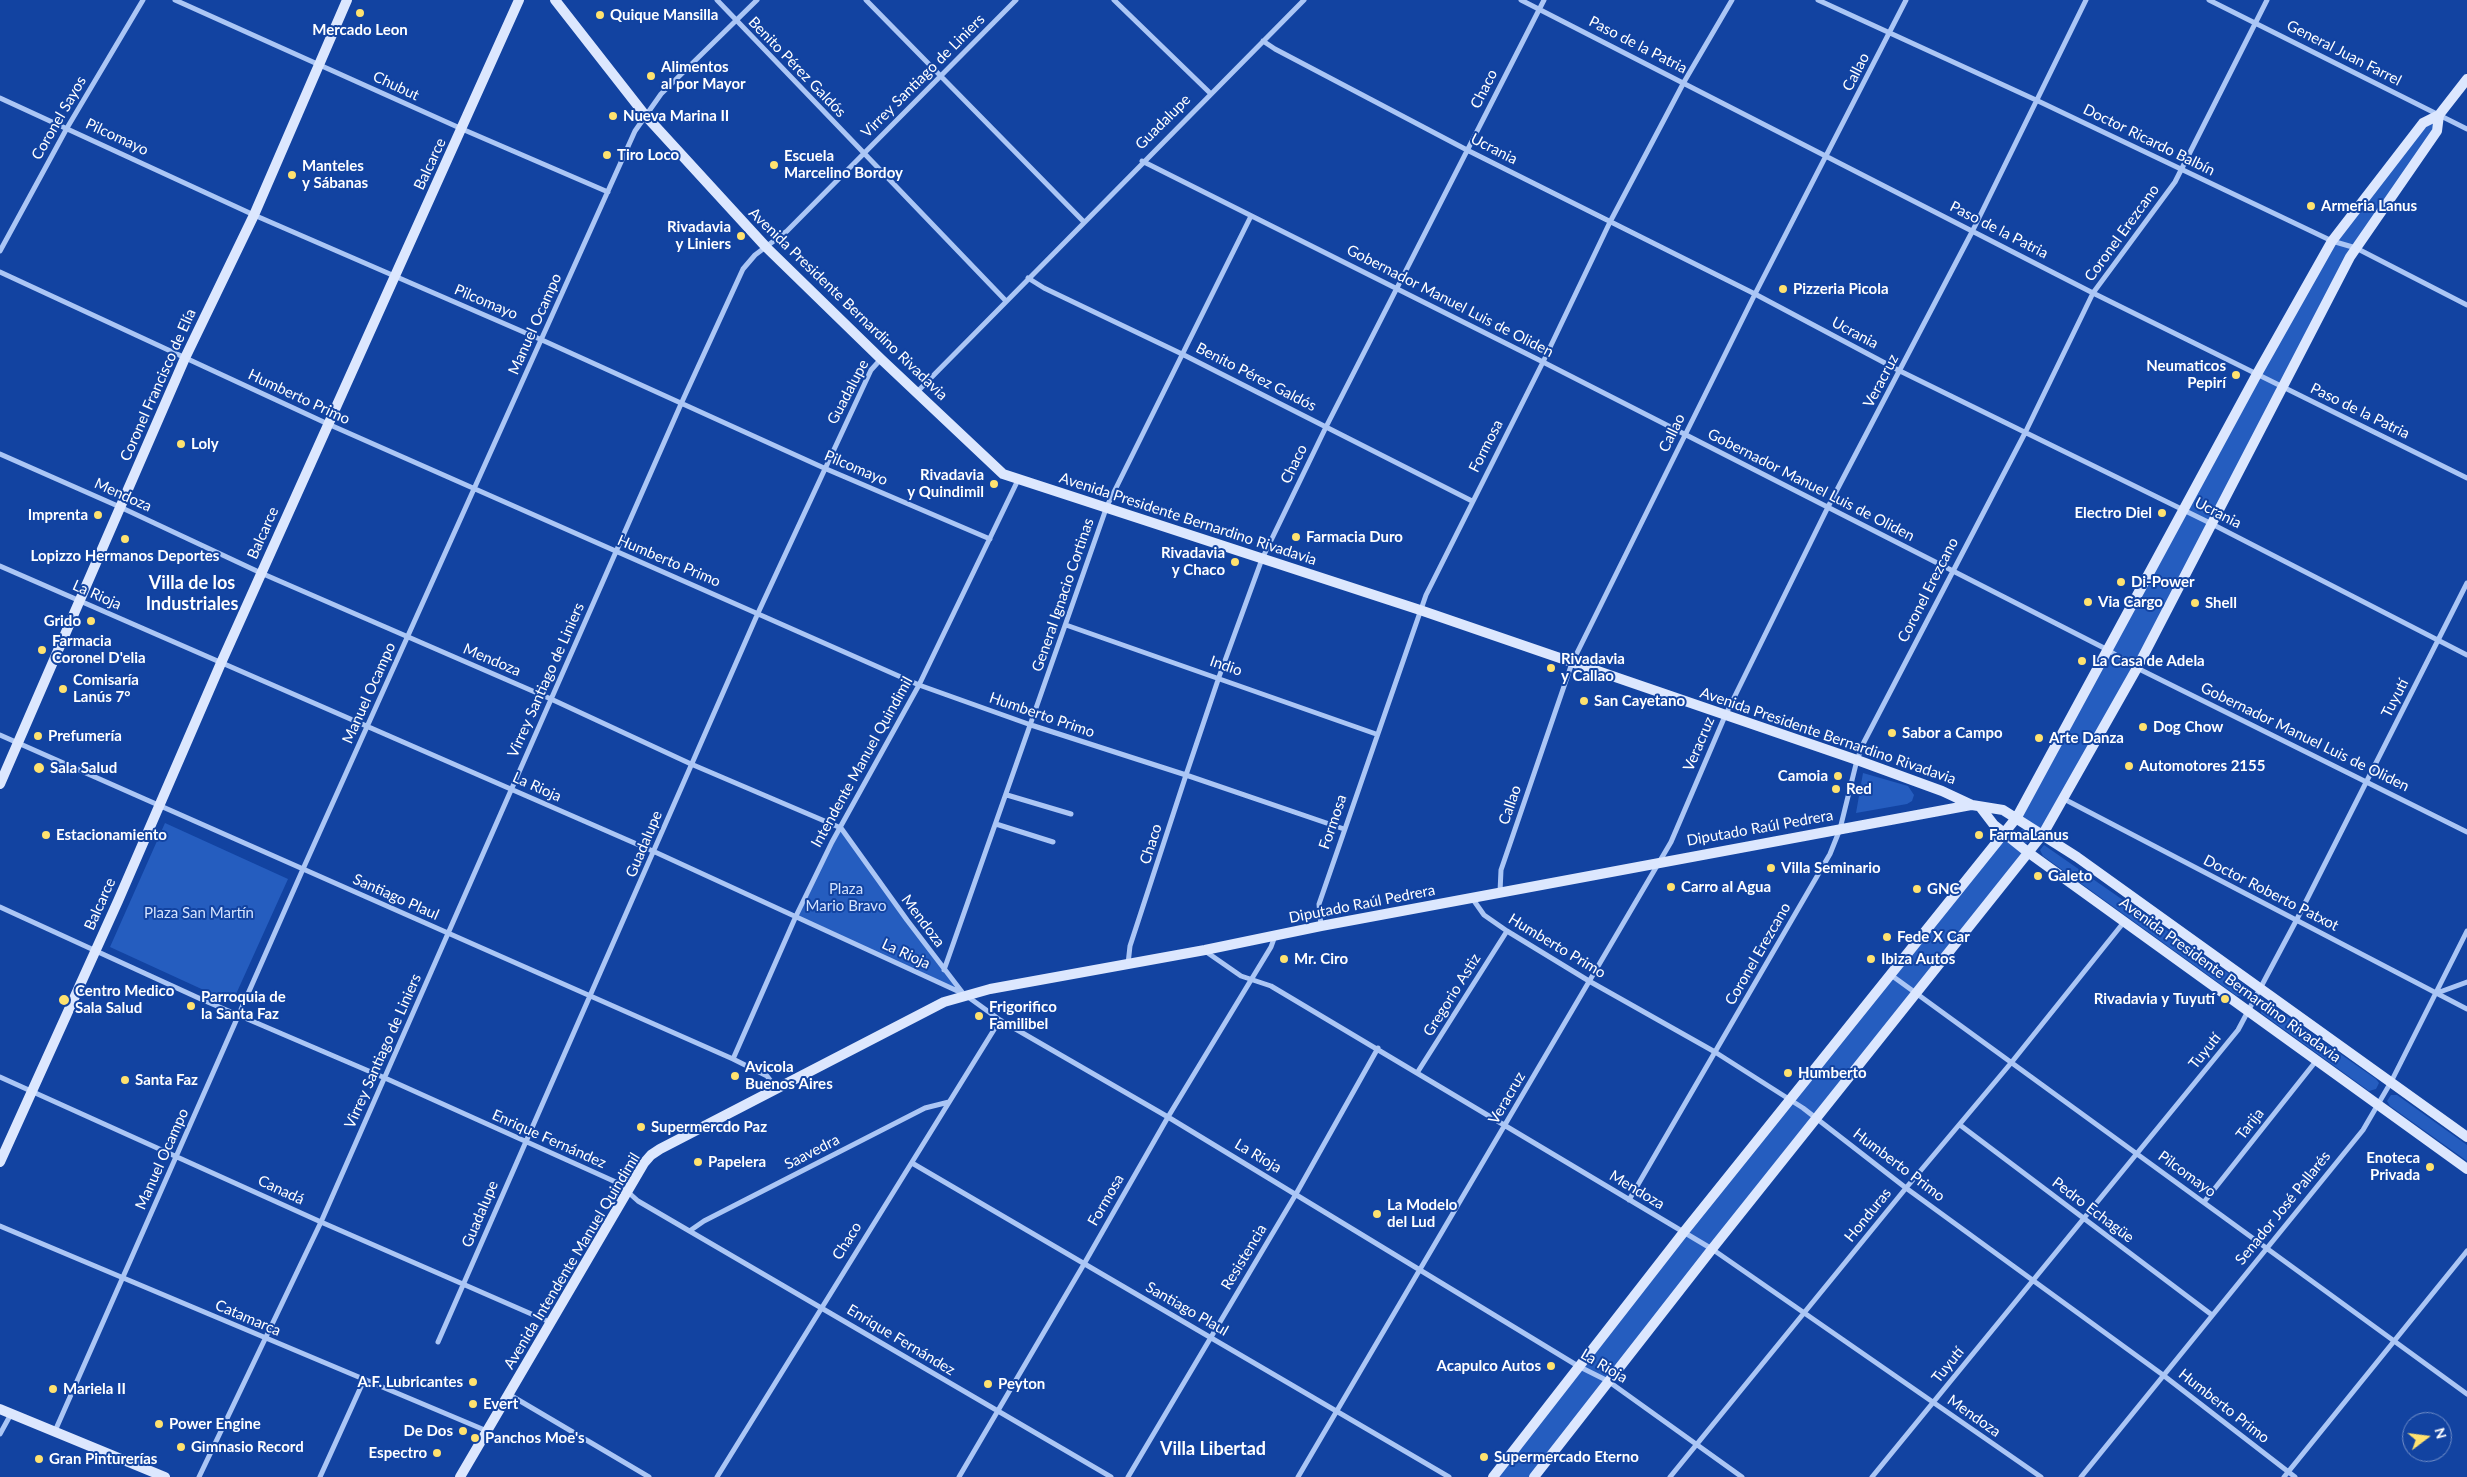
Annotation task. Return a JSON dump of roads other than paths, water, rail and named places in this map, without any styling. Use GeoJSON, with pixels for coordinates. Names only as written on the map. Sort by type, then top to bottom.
{"type":"FeatureCollection","features":[{"type":"Feature","properties":{"kind":"street","name":"Coronel Sayos"},"geometry":{"type":"LineString","coordinates":[[0,250],[68,128],[143,0]]}},
{"type":"Feature","properties":{"kind":"street","name":"Chubut"},"geometry":{"type":"LineString","coordinates":[[176,0],[462,129],[608,192]]}},
{"type":"Feature","properties":{"kind":"street","name":"Coronel Francisco de Elía"},"geometry":{"type":"LineString","coordinates":[[0,784],[185,358],[254,215],[348,0]]}},
{"type":"Feature","properties":{"kind":"street","name":"Balcarce"},"geometry":{"type":"LineString","coordinates":[[0,1162],[96,951],[221,663],[519,0]]}},
{"type":"Feature","properties":{"kind":"street","name":"Avenida Presidente Bernardino Rivadavia"},"geometry":{"type":"LineString","coordinates":[[555,0],[645,115],[766,247],[995,468],[1018,480],[1107,506],[1420,610],[1856,760],[1976,806],[2003,810],[2043,834],[2467,1137]]}},
{"type":"Feature","properties":{"kind":"street","name":"Benito Pérez Galdós"},"geometry":{"type":"LineString","coordinates":[[717,0],[1006,301]]}},
{"type":"Feature","properties":{"kind":"street","name":"Manuel Ocampo"},"geometry":{"type":"LineString","coordinates":[[55,1431],[473,488],[645,115],[661,94],[757,0]]}},
{"type":"Feature","properties":{"kind":"street"},"geometry":{"type":"LineString","coordinates":[[866,0],[1084,222]]}},
{"type":"Feature","properties":{"kind":"street","name":"Virrey Santiago de Liniers"},"geometry":{"type":"LineString","coordinates":[[199,1477],[321,1222],[681,404],[743,269],[748,261],[786,231],[1016,0]]}},
{"type":"Feature","properties":{"kind":"street"},"geometry":{"type":"LineString","coordinates":[[1114,0],[1210,93]]}},
{"type":"Feature","properties":{"kind":"street","name":"Guadalupe"},"geometry":{"type":"LineString","coordinates":[[916,393],[1142,161],[1304,0]]}},
{"type":"Feature","properties":{"kind":"street","name":"Paso de la Patria"},"geometry":{"type":"LineString","coordinates":[[1520,0],[1684,82],[2093,293],[2467,478]]}},
{"type":"Feature","properties":{"kind":"street","name":"Chaco"},"geometry":{"type":"LineString","coordinates":[[1128,964],[1130,946],[1186,775],[1262,559],[1326,426],[1544,0]]}},
{"type":"Feature","properties":{"kind":"street","name":"Formosa"},"geometry":{"type":"LineString","coordinates":[[1321,926],[1319,904],[1420,610],[1610,222],[1684,82],[1732,0]]}},
{"type":"Feature","properties":{"kind":"street","name":"Doctor Ricardo Balbín"},"geometry":{"type":"LineString","coordinates":[[1818,0],[2036,100],[2332,241],[2356,248],[2467,305]]}},
{"type":"Feature","properties":{"kind":"street","name":"Callao"},"geometry":{"type":"LineString","coordinates":[[1500,893],[1502,870],[1572,663],[1755,294],[1906,0]]}},
{"type":"Feature","properties":{"kind":"street","name":"Veracruz"},"geometry":{"type":"LineString","coordinates":[[1298,1477],[1338,1412],[1671,842],[1725,716],[1828,507],[1973,230],[2086,0]]}},
{"type":"Feature","properties":{"kind":"street","name":"General Juan Farrel"},"geometry":{"type":"LineString","coordinates":[[2209,0],[2467,129]]}},
{"type":"Feature","properties":{"kind":"street","name":"Coronel Erezcano"},"geometry":{"type":"LineString","coordinates":[[1629,1200],[1830,854],[1840,829],[1856,760],[1864,742],[2025,433],[2093,293],[2175,182],[2267,0]]}},
{"type":"Feature","properties":{"kind":"street","name":"Ucrania"},"geometry":{"type":"LineString","coordinates":[[1263,40],[1275,49],[1467,150],[1755,294],[1900,371],[2210,523],[2467,655]]}},
{"type":"Feature","properties":{"kind":"street"},"geometry":{"type":"LineString","coordinates":[[1493,1477],[1683,1233],[2005,835],[2017,817],[2257,374],[2332,241],[2422,124],[2439,115],[2467,79]]}},
{"type":"Feature","properties":{"kind":"street","name":"Pilcomayo"},"geometry":{"type":"LineString","coordinates":[[0,98],[254,215],[542,340],[824,468],[990,539]]}},
{"type":"Feature","properties":{"kind":"street"},"geometry":{"type":"LineString","coordinates":[[1534,1477],[1712,1249],[2043,834],[2137,668],[2281,386],[2356,248],[2437,131],[2439,115]]}},
{"type":"Feature","properties":{"kind":"street","name":"Gobernador Manuel Luis de Oliden"},"geometry":{"type":"LineString","coordinates":[[1142,161],[1828,507],[2108,650],[2137,668],[2467,832]]}},
{"type":"Feature","properties":{"kind":"street","name":"General Ignacio Cortinas"},"geometry":{"type":"LineString","coordinates":[[944,970],[1032,726],[1107,506],[1251,216]]}},
{"type":"Feature","properties":{"kind":"street","name":"Humberto Primo"},"geometry":{"type":"LineString","coordinates":[[0,272],[328,424],[919,685],[1032,726],[1186,775],[1344,829]]}},
{"type":"Feature","properties":{"kind":"street","name":"Benito Pérez Galdós"},"geometry":{"type":"LineString","coordinates":[[1028,278],[1044,288],[1182,354],[1472,501]]}},
{"type":"Feature","properties":{"kind":"street","name":"Guadalupe"},"geometry":{"type":"LineString","coordinates":[[438,1342],[524,1142],[591,996],[758,613],[871,370],[881,359]]}},
{"type":"Feature","properties":{"kind":"street","name":"Mendoza"},"geometry":{"type":"LineString","coordinates":[[0,454],[120,507],[261,574],[551,699],[691,764],[841,828],[944,970],[964,994]]}},
{"type":"Feature","properties":{"kind":"street","name":"Intendente Manuel Quindimil"},"geometry":{"type":"LineString","coordinates":[[733,1059],[796,916],[832,842],[919,685],[1018,480]]}},
{"type":"Feature","properties":{"kind":"street","name":"La Rioja"},"geometry":{"type":"LineString","coordinates":[[0,566],[654,852],[964,994],[1000,1020],[1168,1117],[1578,1366],[1608,1381],[1742,1477]]}},
{"type":"Feature","properties":{"kind":"street","name":"Tuyutí"},"geometry":{"type":"LineString","coordinates":[[1872,1477],[2238,1030],[2296,921],[2467,583]]}},
{"type":"Feature","properties":{"kind":"street","name":"Indio"},"geometry":{"type":"LineString","coordinates":[[1066,624],[1376,734]]}},
{"type":"Feature","properties":{"kind":"street","name":"Santiago Plaul"},"geometry":{"type":"LineString","coordinates":[[0,736],[733,1059],[767,1076],[777,1089]]}},
{"type":"Feature","properties":{"kind":"street"},"geometry":{"type":"LineString","coordinates":[[1007,795],[1071,814]]}},
{"type":"Feature","properties":{"kind":"street","name":"Doctor Roberto Patxot"},"geometry":{"type":"LineString","coordinates":[[2064,799],[2467,1009]]}},
{"type":"Feature","properties":{"kind":"street","name":"Avenida Presidente Bernardino Rivadavia"},"geometry":{"type":"LineString","coordinates":[[1976,806],[2005,835],[2029,853],[2467,1169]]}},
{"type":"Feature","properties":{"kind":"street","name":"Diputado Raúl Pedrera"},"geometry":{"type":"LineString","coordinates":[[777,1089],[944,1002],[964,994],[1205,950],[1659,862],[1976,806]]}},
{"type":"Feature","properties":{"kind":"street"},"geometry":{"type":"LineString","coordinates":[[996,824],[1053,842]]}},
{"type":"Feature","properties":{"kind":"street","name":"Humberto Primo"},"geometry":{"type":"LineString","coordinates":[[1472,898],[1484,915],[1507,931],[1589,981],[1715,1052],[1790,1100],[1906,1188],[2164,1375],[2295,1477]]}},
{"type":"Feature","properties":{"kind":"street","name":"Enrique Fernández"},"geometry":{"type":"LineString","coordinates":[[0,907],[618,1183],[638,1201],[691,1230],[997,1412],[1111,1477]]}},
{"type":"Feature","properties":{"kind":"street","name":"Honduras"},"geometry":{"type":"LineString","coordinates":[[1670,1477],[1906,1188],[2011,1063],[2124,922]]}},
{"type":"Feature","properties":{"kind":"street","name":"Gregorio Astiz"},"geometry":{"type":"LineString","coordinates":[[1418,1073],[1507,931]]}},
{"type":"Feature","properties":{"kind":"street","name":"Senador José Pallarés"},"geometry":{"type":"LineString","coordinates":[[2081,1477],[2265,1248],[2363,1130],[2391,1082],[2467,931]]}},
{"type":"Feature","properties":{"kind":"street","name":"Formosa"},"geometry":{"type":"LineString","coordinates":[[959,1477],[1168,1117],[1271,948],[1275,936]]}},
{"type":"Feature","properties":{"kind":"street","name":"Mendoza"},"geometry":{"type":"LineString","coordinates":[[1205,950],[1225,966],[1251,980],[1271,986],[1378,1048],[1505,1127],[1712,1249],[2041,1477]]}},
{"type":"Feature","properties":{"kind":"street","name":"Pilcomayo"},"geometry":{"type":"LineString","coordinates":[[1891,975],[2467,1394]]}},
{"type":"Feature","properties":{"kind":"street"},"geometry":{"type":"LineString","coordinates":[[2436,993],[2467,982]]}},
{"type":"Feature","properties":{"kind":"street","name":"Chaco"},"geometry":{"type":"LineString","coordinates":[[717,1477],[820,1307],[1000,1020]]}},
{"type":"Feature","properties":{"kind":"street","name":"Resistencia"},"geometry":{"type":"LineString","coordinates":[[1128,1477],[1296,1194],[1378,1048]]}},
{"type":"Feature","properties":{"kind":"street","name":"Tarija"},"geometry":{"type":"LineString","coordinates":[[2204,1202],[2316,1061]]}},
{"type":"Feature","properties":{"kind":"street","name":"Canadá"},"geometry":{"type":"LineString","coordinates":[[0,1077],[321,1222],[552,1323]]}},
{"type":"Feature","properties":{"kind":"street","name":"Avenida Intendente Manuel Quindimil"},"geometry":{"type":"LineString","coordinates":[[460,1477],[510,1395],[644,1163],[660,1148],[777,1089]]}},
{"type":"Feature","properties":{"kind":"street","name":"Saavedra"},"geometry":{"type":"LineString","coordinates":[[691,1230],[704,1221],[925,1108],[949,1102]]}},
{"type":"Feature","properties":{"kind":"street","name":"Pedro Echagüe"},"geometry":{"type":"LineString","coordinates":[[1960,1125],[2212,1315]]}},
{"type":"Feature","properties":{"kind":"street","name":"Santiago Plaul"},"geometry":{"type":"LineString","coordinates":[[912,1163],[1449,1477]]}},
{"type":"Feature","properties":{"kind":"street","name":"Catamarca"},"geometry":{"type":"LineString","coordinates":[[0,1226],[487,1432]]}},
{"type":"Feature","properties":{"kind":"street"},"geometry":{"type":"LineString","coordinates":[[2284,1477],[2467,1251]]}},
{"type":"Feature","properties":{"kind":"street"},"geometry":{"type":"LineString","coordinates":[[320,1477],[364,1380]]}},
{"type":"Feature","properties":{"kind":"street"},"geometry":{"type":"LineString","coordinates":[[510,1395],[649,1477]]}},
{"type":"Feature","properties":{"kind":"street"},"geometry":{"type":"LineString","coordinates":[[0,1410],[165,1477]]}},
{"type":"Feature","properties":{"kind":"street"},"geometry":{"type":"LineString","coordinates":[[0,1434],[12,1414]]}},
{"type":"Feature","properties":{"kind":"place","name":"Mercado Leon"},"geometry":{"type":"Point","coordinates":[360,13]}},
{"type":"Feature","properties":{"kind":"place","name":"Quique Mansilla"},"geometry":{"type":"Point","coordinates":[600,15]}},
{"type":"Feature","properties":{"kind":"place","name":"Alimentos al por Mayor"},"geometry":{"type":"Point","coordinates":[651,76]}},
{"type":"Feature","properties":{"kind":"place","name":"Nueva Marina II"},"geometry":{"type":"Point","coordinates":[613,116]}},
{"type":"Feature","properties":{"kind":"place","name":"Tiro Loco"},"geometry":{"type":"Point","coordinates":[607,155]}},
{"type":"Feature","properties":{"kind":"place","name":"Escuela Marcelino Bordoy"},"geometry":{"type":"Point","coordinates":[774,165]}},
{"type":"Feature","properties":{"kind":"place","name":"Manteles y Sábanas"},"geometry":{"type":"Point","coordinates":[292,175]}},
{"type":"Feature","properties":{"kind":"place","name":"Armeria Lanus"},"geometry":{"type":"Point","coordinates":[2311,206]}},
{"type":"Feature","properties":{"kind":"place","name":"Rivadavia y Liniers"},"geometry":{"type":"Point","coordinates":[741,236]}},
{"type":"Feature","properties":{"kind":"place","name":"Pizzeria Picola"},"geometry":{"type":"Point","coordinates":[1783,289]}},
{"type":"Feature","properties":{"kind":"place","name":"Neumaticos Pepirí"},"geometry":{"type":"Point","coordinates":[2236,375]}},
{"type":"Feature","properties":{"kind":"place","name":"Loly"},"geometry":{"type":"Point","coordinates":[181,444]}},
{"type":"Feature","properties":{"kind":"place","name":"Rivadavia y Quindimil"},"geometry":{"type":"Point","coordinates":[994,484]}},
{"type":"Feature","properties":{"kind":"place","name":"Electro Diel"},"geometry":{"type":"Point","coordinates":[2162,513]}},
{"type":"Feature","properties":{"kind":"place","name":"Imprenta"},"geometry":{"type":"Point","coordinates":[98,515]}},
{"type":"Feature","properties":{"kind":"place","name":"Farmacia Duro"},"geometry":{"type":"Point","coordinates":[1296,537]}},
{"type":"Feature","properties":{"kind":"place","name":"Lopizzo Hermanos Deportes"},"geometry":{"type":"Point","coordinates":[125,539]}},
{"type":"Feature","properties":{"kind":"place","name":"Rivadavia y Chaco"},"geometry":{"type":"Point","coordinates":[1235,562]}},
{"type":"Feature","properties":{"kind":"place","name":"Di-Power"},"geometry":{"type":"Point","coordinates":[2121,582]}},
{"type":"Feature","properties":{"kind":"place","name":"Via Cargo"},"geometry":{"type":"Point","coordinates":[2088,602]}},
{"type":"Feature","properties":{"kind":"place","name":"Shell"},"geometry":{"type":"Point","coordinates":[2195,603]}},
{"type":"Feature","properties":{"kind":"place","name":"Grido"},"geometry":{"type":"Point","coordinates":[91,621]}},
{"type":"Feature","properties":{"kind":"place","name":"Farmacia Coronel D'elia"},"geometry":{"type":"Point","coordinates":[42,650]}},
{"type":"Feature","properties":{"kind":"place","name":"La Casa de Adela"},"geometry":{"type":"Point","coordinates":[2082,661]}},
{"type":"Feature","properties":{"kind":"place","name":"Rivadavia y Callao"},"geometry":{"type":"Point","coordinates":[1551,668]}},
{"type":"Feature","properties":{"kind":"place","name":"Comisaría Lanús 7°"},"geometry":{"type":"Point","coordinates":[63,689]}},
{"type":"Feature","properties":{"kind":"place","name":"San Cayetano"},"geometry":{"type":"Point","coordinates":[1584,701]}},
{"type":"Feature","properties":{"kind":"place","name":"Dog Chow"},"geometry":{"type":"Point","coordinates":[2143,727]}},
{"type":"Feature","properties":{"kind":"place","name":"Sabor a Campo"},"geometry":{"type":"Point","coordinates":[1892,733]}},
{"type":"Feature","properties":{"kind":"place","name":"Prefumería"},"geometry":{"type":"Point","coordinates":[38,736]}},
{"type":"Feature","properties":{"kind":"place","name":"Arte Danza"},"geometry":{"type":"Point","coordinates":[2039,738]}},
{"type":"Feature","properties":{"kind":"place","name":"Automotores 2155"},"geometry":{"type":"Point","coordinates":[2129,766]}},
{"type":"Feature","properties":{"kind":"place","name":"Sala Salud"},"geometry":{"type":"Point","coordinates":[39,768]}},
{"type":"Feature","properties":{"kind":"place","name":"Camoia"},"geometry":{"type":"Point","coordinates":[1838,776]}},
{"type":"Feature","properties":{"kind":"place","name":"Red"},"geometry":{"type":"Point","coordinates":[1836,789]}},
{"type":"Feature","properties":{"kind":"place","name":"Estacionamiento"},"geometry":{"type":"Point","coordinates":[46,835]}},
{"type":"Feature","properties":{"kind":"place","name":"FarmaLanus"},"geometry":{"type":"Point","coordinates":[1979,835]}},
{"type":"Feature","properties":{"kind":"place","name":"Villa Seminario"},"geometry":{"type":"Point","coordinates":[1771,868]}},
{"type":"Feature","properties":{"kind":"place","name":"Galeto"},"geometry":{"type":"Point","coordinates":[2038,876]}},
{"type":"Feature","properties":{"kind":"place","name":"Carro al Agua"},"geometry":{"type":"Point","coordinates":[1671,887]}},
{"type":"Feature","properties":{"kind":"place","name":"GNC"},"geometry":{"type":"Point","coordinates":[1917,889]}},
{"type":"Feature","properties":{"kind":"place","name":"Fede X Car"},"geometry":{"type":"Point","coordinates":[1887,937]}},
{"type":"Feature","properties":{"kind":"place","name":"Mr. Ciro"},"geometry":{"type":"Point","coordinates":[1284,959]}},
{"type":"Feature","properties":{"kind":"place","name":"Ibiza Autos"},"geometry":{"type":"Point","coordinates":[1871,959]}},
{"type":"Feature","properties":{"kind":"place","name":"Rivadavia y Tuyutí"},"geometry":{"type":"Point","coordinates":[2225,999]}},
{"type":"Feature","properties":{"kind":"place","name":"Centro Medico Sala Salud"},"geometry":{"type":"Point","coordinates":[64,1000]}},
{"type":"Feature","properties":{"kind":"place","name":"Parroquia de la Santa Faz"},"geometry":{"type":"Point","coordinates":[191,1006]}},
{"type":"Feature","properties":{"kind":"place","name":"Frigorifico Familibel"},"geometry":{"type":"Point","coordinates":[979,1016]}},
{"type":"Feature","properties":{"kind":"place","name":"Humberto"},"geometry":{"type":"Point","coordinates":[1788,1073]}},
{"type":"Feature","properties":{"kind":"place","name":"Avicola Buenos Aires"},"geometry":{"type":"Point","coordinates":[735,1076]}},
{"type":"Feature","properties":{"kind":"place","name":"Santa Faz"},"geometry":{"type":"Point","coordinates":[125,1080]}},
{"type":"Feature","properties":{"kind":"place","name":"Supermercdo Paz"},"geometry":{"type":"Point","coordinates":[641,1127]}},
{"type":"Feature","properties":{"kind":"place","name":"Papelera"},"geometry":{"type":"Point","coordinates":[698,1162]}},
{"type":"Feature","properties":{"kind":"place","name":"Enoteca Privada"},"geometry":{"type":"Point","coordinates":[2430,1167]}},
{"type":"Feature","properties":{"kind":"place","name":"La Modelo del Lud"},"geometry":{"type":"Point","coordinates":[1377,1214]}},
{"type":"Feature","properties":{"kind":"place","name":"Acapulco Autos"},"geometry":{"type":"Point","coordinates":[1551,1366]}},
{"type":"Feature","properties":{"kind":"place","name":"A.F. Lubricantes"},"geometry":{"type":"Point","coordinates":[473,1382]}},
{"type":"Feature","properties":{"kind":"place","name":"Peyton"},"geometry":{"type":"Point","coordinates":[988,1384]}},
{"type":"Feature","properties":{"kind":"place","name":"Mariela II"},"geometry":{"type":"Point","coordinates":[53,1389]}},
{"type":"Feature","properties":{"kind":"place","name":"Evert"},"geometry":{"type":"Point","coordinates":[473,1404]}},
{"type":"Feature","properties":{"kind":"place","name":"Power Engine"},"geometry":{"type":"Point","coordinates":[159,1424]}},
{"type":"Feature","properties":{"kind":"place","name":"De Dos"},"geometry":{"type":"Point","coordinates":[463,1431]}},
{"type":"Feature","properties":{"kind":"place","name":"Panchos Moe's"},"geometry":{"type":"Point","coordinates":[475,1438]}},
{"type":"Feature","properties":{"kind":"place","name":"Gimnasio Record"},"geometry":{"type":"Point","coordinates":[181,1447]}},
{"type":"Feature","properties":{"kind":"place","name":"Espectro"},"geometry":{"type":"Point","coordinates":[437,1453]}},
{"type":"Feature","properties":{"kind":"place","name":"Supermercado Eterno"},"geometry":{"type":"Point","coordinates":[1484,1457]}},
{"type":"Feature","properties":{"kind":"place","name":"Gran Pinturerías"},"geometry":{"type":"Point","coordinates":[39,1459]}},
{"type":"Feature","properties":{"kind":"district","name":"Villa de los Industriales"},"geometry":{"type":"Point","coordinates":[192,593]}},
{"type":"Feature","properties":{"kind":"district","name":"Villa Libertad"},"geometry":{"type":"Point","coordinates":[1213,1449]}},
{"type":"Feature","properties":{"kind":"park label","name":"Plaza Mario Bravo"},"geometry":{"type":"Point","coordinates":[846,898]}},
{"type":"Feature","properties":{"kind":"park label","name":"Plaza San Martín"},"geometry":{"type":"Point","coordinates":[199,913]}}]}
